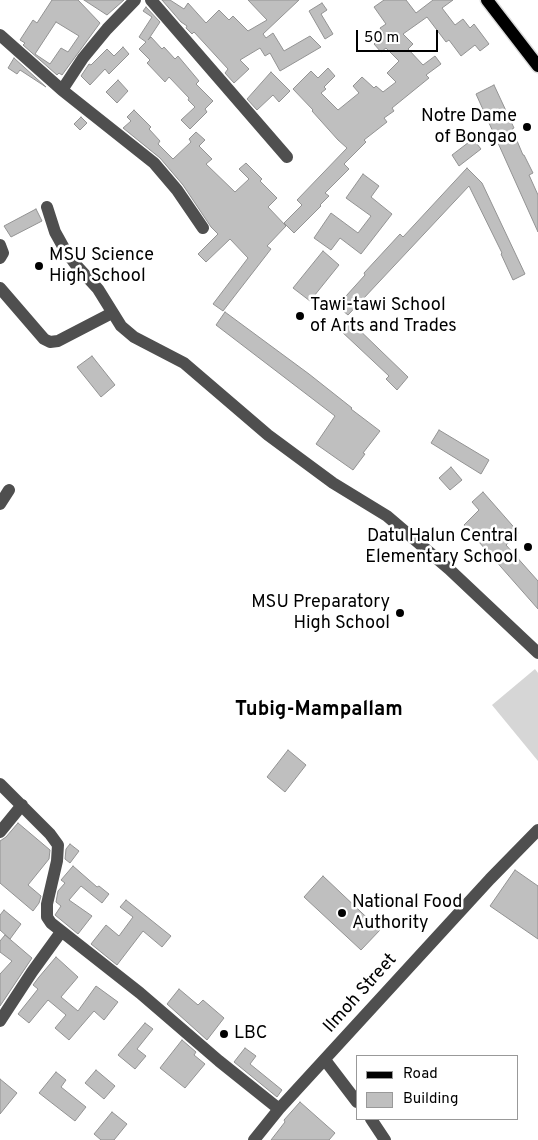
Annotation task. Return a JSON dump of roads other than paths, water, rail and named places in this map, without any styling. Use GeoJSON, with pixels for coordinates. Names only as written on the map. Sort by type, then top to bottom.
{"type":"FeatureCollection","features":[{"type":"Feature","properties":{"kind":"main road"},"geometry":{"type":"LineString","coordinates":[[487,0],[538,66]]}},
{"type":"Feature","properties":{"kind":"street"},"geometry":{"type":"LineString","coordinates":[[62,90],[83,58],[107,29],[136,0]]}},
{"type":"Feature","properties":{"kind":"street"},"geometry":{"type":"LineString","coordinates":[[151,0],[287,157]]}},
{"type":"Feature","properties":{"kind":"street"},"geometry":{"type":"LineString","coordinates":[[0,34],[62,90],[154,164],[177,190],[203,228]]}},
{"type":"Feature","properties":{"kind":"street"},"geometry":{"type":"LineString","coordinates":[[47,207],[55,232],[65,250],[98,289],[121,326],[134,336],[184,363],[268,435],[333,483],[387,516],[449,569],[538,653]]}},
{"type":"Feature","properties":{"kind":"street"},"geometry":{"type":"LineString","coordinates":[[0,244],[3,253],[0,258]]}},
{"type":"Feature","properties":{"kind":"street"},"geometry":{"type":"LineString","coordinates":[[0,288],[44,339],[50,342],[58,341],[112,313]]}},
{"type":"Feature","properties":{"kind":"street"},"geometry":{"type":"LineString","coordinates":[[0,504],[10,490]]}},
{"type":"Feature","properties":{"kind":"street"},"geometry":{"type":"LineString","coordinates":[[0,784],[50,834],[58,845],[57,861],[46,912],[51,924],[140,993],[219,1061],[279,1109]]}},
{"type":"Feature","properties":{"kind":"street"},"geometry":{"type":"LineString","coordinates":[[0,832],[22,805]]}},
{"type":"Feature","properties":{"kind":"street","name":"Ilmoh Street"},"geometry":{"type":"LineString","coordinates":[[254,1140],[279,1109],[490,879],[538,830]]}},
{"type":"Feature","properties":{"kind":"street"},"geometry":{"type":"LineString","coordinates":[[0,1021],[61,932]]}},
{"type":"Feature","properties":{"kind":"street"},"geometry":{"type":"LineString","coordinates":[[325,1060],[356,1101]]}},
{"type":"Feature","properties":{"kind":"street"},"geometry":{"type":"LineString","coordinates":[[372,1120],[385,1140]]}},
{"type":"Feature","properties":{"kind":"place","name":"Notre Dame of Bongao"},"geometry":{"type":"Point","coordinates":[527,127]}},
{"type":"Feature","properties":{"kind":"place","name":"MSU Science High School"},"geometry":{"type":"Point","coordinates":[39,266]}},
{"type":"Feature","properties":{"kind":"place","name":"Tawi-tawi School of Arts and Trades"},"geometry":{"type":"Point","coordinates":[300,316]}},
{"type":"Feature","properties":{"kind":"place","name":"Datu Halun Central Elementary School"},"geometry":{"type":"Point","coordinates":[528,547]}},
{"type":"Feature","properties":{"kind":"place","name":"MSU Preparatory High School"},"geometry":{"type":"Point","coordinates":[400,613]}},
{"type":"Feature","properties":{"kind":"place","name":"National Food Authority"},"geometry":{"type":"Point","coordinates":[342,913]}},
{"type":"Feature","properties":{"kind":"place","name":"LBC"},"geometry":{"type":"Point","coordinates":[224,1034]}},
{"type":"Feature","properties":{"kind":"district","name":"Tubig-Mampallam"},"geometry":{"type":"Point","coordinates":[319,711]}}]}
